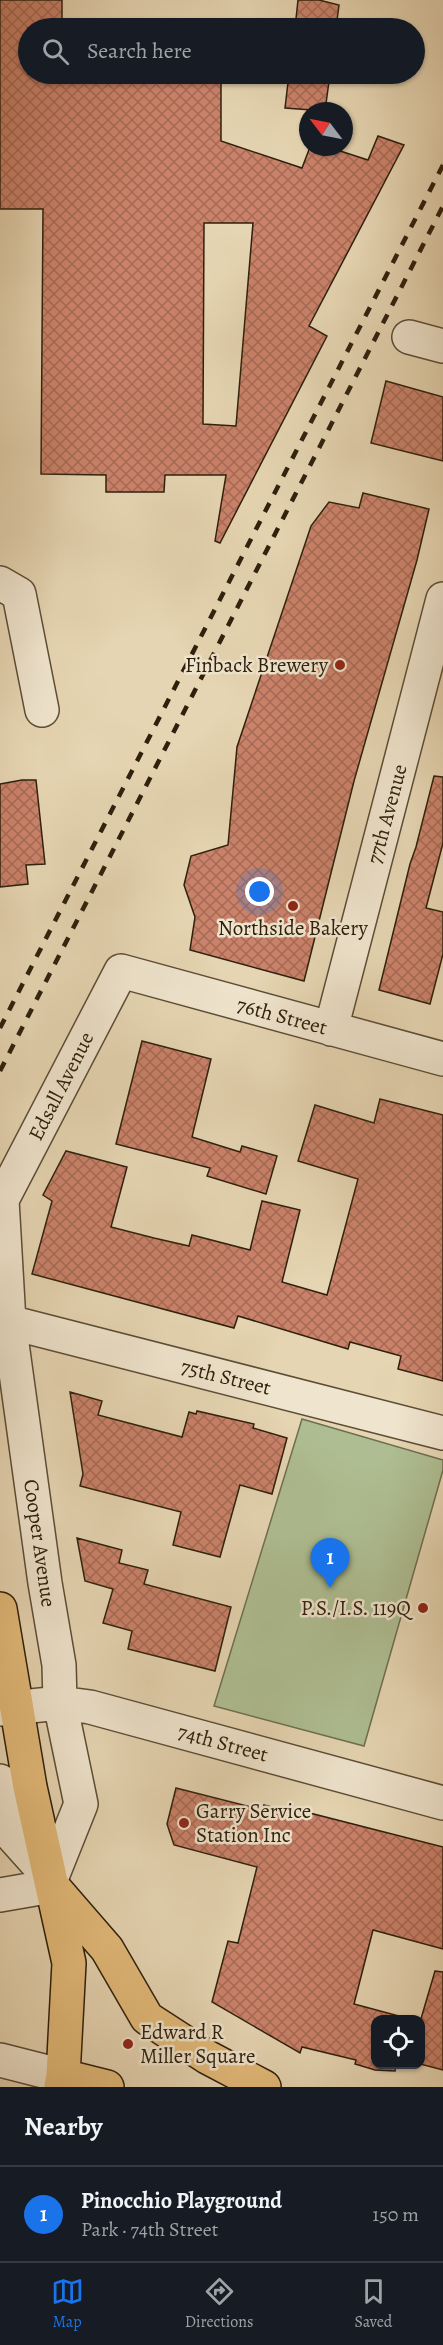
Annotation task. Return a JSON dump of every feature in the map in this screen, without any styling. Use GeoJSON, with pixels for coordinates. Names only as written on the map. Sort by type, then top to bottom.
{"type":"FeatureCollection","features":[{"type":"Feature","properties":{"kind":"main road"},"geometry":{"type":"LineString","coordinates":[[0,1609],[8,1708],[30,1786],[69,1963],[62,2081],[107,2087]]}},
{"type":"Feature","properties":{"kind":"main road"},"geometry":{"type":"LineString","coordinates":[[51,1882],[107,1949],[147,2018],[207,2057],[264,2087]]}},
{"type":"Feature","properties":{"kind":"street"},"geometry":{"type":"LineString","coordinates":[[408,337],[443,346]]}},
{"type":"Feature","properties":{"kind":"street"},"geometry":{"type":"LineString","coordinates":[[0,583],[19,594],[42,710]]}},
{"type":"Feature","properties":{"kind":"street","name":"77th Avenue"},"geometry":{"type":"LineString","coordinates":[[331,1029],[431,698],[443,599]]}},
{"type":"Feature","properties":{"kind":"street","name":"76th Street"},"geometry":{"type":"LineString","coordinates":[[121,971],[443,1059]]}},
{"type":"Feature","properties":{"kind":"street","name":"Edsall Avenue"},"geometry":{"type":"LineString","coordinates":[[2,1200],[121,971]]}},
{"type":"Feature","properties":{"kind":"street","name":"Cooper Avenue"},"geometry":{"type":"LineString","coordinates":[[2,1200],[9,1322],[45,1583],[59,1665],[60,1703],[81,1804],[51,1882]]}},
{"type":"Feature","properties":{"kind":"street","name":"75th Street"},"geometry":{"type":"LineString","coordinates":[[9,1322],[443,1433]]}},
{"type":"Feature","properties":{"kind":"street","name":"74th Street"},"geometry":{"type":"LineString","coordinates":[[8,1708],[60,1703],[114,1713],[443,1803]]}},
{"type":"Feature","properties":{"kind":"street"},"geometry":{"type":"LineString","coordinates":[[0,1782],[9,1832],[51,1882],[0,1895]]}},
{"type":"Feature","properties":{"kind":"street"},"geometry":{"type":"LineString","coordinates":[[0,2060],[62,2081]]}},
{"type":"Feature","properties":{"kind":"green space"},"geometry":{"type":"Polygon","coordinates":[[[302,1419],[443,1460],[443,1470],[364,1746],[214,1706],[302,1419]]]}},
{"type":"Feature","properties":{"kind":"building"},"geometry":{"type":"Polygon","coordinates":[[[0,0],[62,0],[62,18],[18,18],[18,84],[221,84],[221,141],[302,168],[307,156],[353,155],[368,160],[378,136],[404,145],[309,326],[327,336],[220,543],[215,541],[226,475],[165,475],[164,492],[106,492],[106,475],[41,474],[43,209],[0,209],[0,0]],[[204,223],[203,424],[236,426],[253,223],[204,223]]]}},
{"type":"Feature","properties":{"kind":"building"},"geometry":{"type":"Polygon","coordinates":[[[298,0],[319,0],[339,5],[337,18],[296,18],[298,0]]]}},
{"type":"Feature","properties":{"kind":"building"},"geometry":{"type":"Polygon","coordinates":[[[288,84],[329,84],[326,102],[299,102],[299,109],[285,108],[288,84]]]}},
{"type":"Feature","properties":{"kind":"building"},"geometry":{"type":"Polygon","coordinates":[[[386,381],[443,397],[443,461],[371,443],[386,381]]]}},
{"type":"Feature","properties":{"kind":"building"},"geometry":{"type":"Polygon","coordinates":[[[363,493],[429,509],[417,560],[354,781],[304,981],[190,950],[195,917],[184,885],[191,856],[228,845],[237,747],[311,526],[329,502],[359,508],[363,493]]]}},
{"type":"Feature","properties":{"kind":"building"},"geometry":{"type":"Polygon","coordinates":[[[434,776],[443,777],[443,843],[426,908],[443,912],[443,954],[430,1004],[379,990],[434,776]]]}},
{"type":"Feature","properties":{"kind":"building"},"geometry":{"type":"Polygon","coordinates":[[[36,780],[45,864],[26,865],[28,884],[0,887],[0,784],[36,780]]]}},
{"type":"Feature","properties":{"kind":"building"},"geometry":{"type":"Polygon","coordinates":[[[142,1041],[211,1059],[192,1137],[240,1152],[242,1146],[277,1156],[266,1194],[207,1176],[210,1168],[116,1144],[142,1041]]]}},
{"type":"Feature","properties":{"kind":"building"},"geometry":{"type":"Polygon","coordinates":[[[380,1099],[443,1115],[443,1381],[398,1369],[401,1356],[350,1342],[348,1349],[238,1316],[234,1328],[32,1274],[52,1201],[43,1195],[66,1151],[127,1167],[111,1227],[154,1238],[189,1246],[192,1235],[250,1250],[262,1201],[300,1210],[282,1282],[327,1295],[358,1179],[298,1161],[315,1105],[374,1123],[380,1099]]]}},
{"type":"Feature","properties":{"kind":"building"},"geometry":{"type":"Polygon","coordinates":[[[70,1392],[102,1401],[98,1415],[182,1437],[189,1412],[196,1414],[197,1411],[254,1424],[253,1428],[287,1438],[272,1494],[240,1485],[220,1557],[173,1545],[181,1512],[80,1486],[83,1474],[70,1392]]]}},
{"type":"Feature","properties":{"kind":"building"},"geometry":{"type":"Polygon","coordinates":[[[77,1538],[122,1550],[119,1563],[148,1570],[144,1584],[231,1607],[215,1671],[128,1649],[132,1631],[103,1623],[113,1589],[85,1581],[77,1538]]]}},
{"type":"Feature","properties":{"kind":"building"},"geometry":{"type":"Polygon","coordinates":[[[176,1788],[263,1810],[264,1805],[293,1813],[294,1809],[443,1847],[443,1949],[373,1930],[354,2004],[395,2015],[371,2015],[371,2069],[355,2064],[356,2060],[302,2047],[300,2053],[212,2002],[228,1941],[238,1943],[257,1867],[174,1845],[167,1824],[176,1788]]]}},
{"type":"Feature","properties":{"kind":"building"},"geometry":{"type":"Polygon","coordinates":[[[435,1971],[443,1972],[443,2070],[425,2065],[425,2015],[422,2015],[435,1971]]]}},
{"type":"Feature","properties":{"kind":"building"},"geometry":{"type":"Polygon","coordinates":[[[372,2069],[395,2069],[395,2071],[372,2069]]]}},
{"type":"Feature","properties":{"kind":"railway"},"geometry":{"type":"LineString","coordinates":[[0,1028],[443,165]]}},
{"type":"Feature","properties":{"kind":"railway"},"geometry":{"type":"LineString","coordinates":[[0,1071],[443,206]]}},
{"type":"Feature","properties":{"kind":"place","name":"Finback Brewery"},"geometry":{"type":"Point","coordinates":[340,665]}},
{"type":"Feature","properties":{"kind":"place","name":"Northside Bakery"},"geometry":{"type":"Point","coordinates":[293,906]}},
{"type":"Feature","properties":{"kind":"place","name":"Pinocchio Playground"},"geometry":{"type":"Point","coordinates":[330,1588]}},
{"type":"Feature","properties":{"kind":"place","name":"P.S./I.S. 119Q"},"geometry":{"type":"Point","coordinates":[423,1608]}},
{"type":"Feature","properties":{"kind":"place","name":"Garry Service Station Inc"},"geometry":{"type":"Point","coordinates":[184,1823]}},
{"type":"Feature","properties":{"kind":"place","name":"Edward R Miller Square"},"geometry":{"type":"Point","coordinates":[128,2044]}}]}
